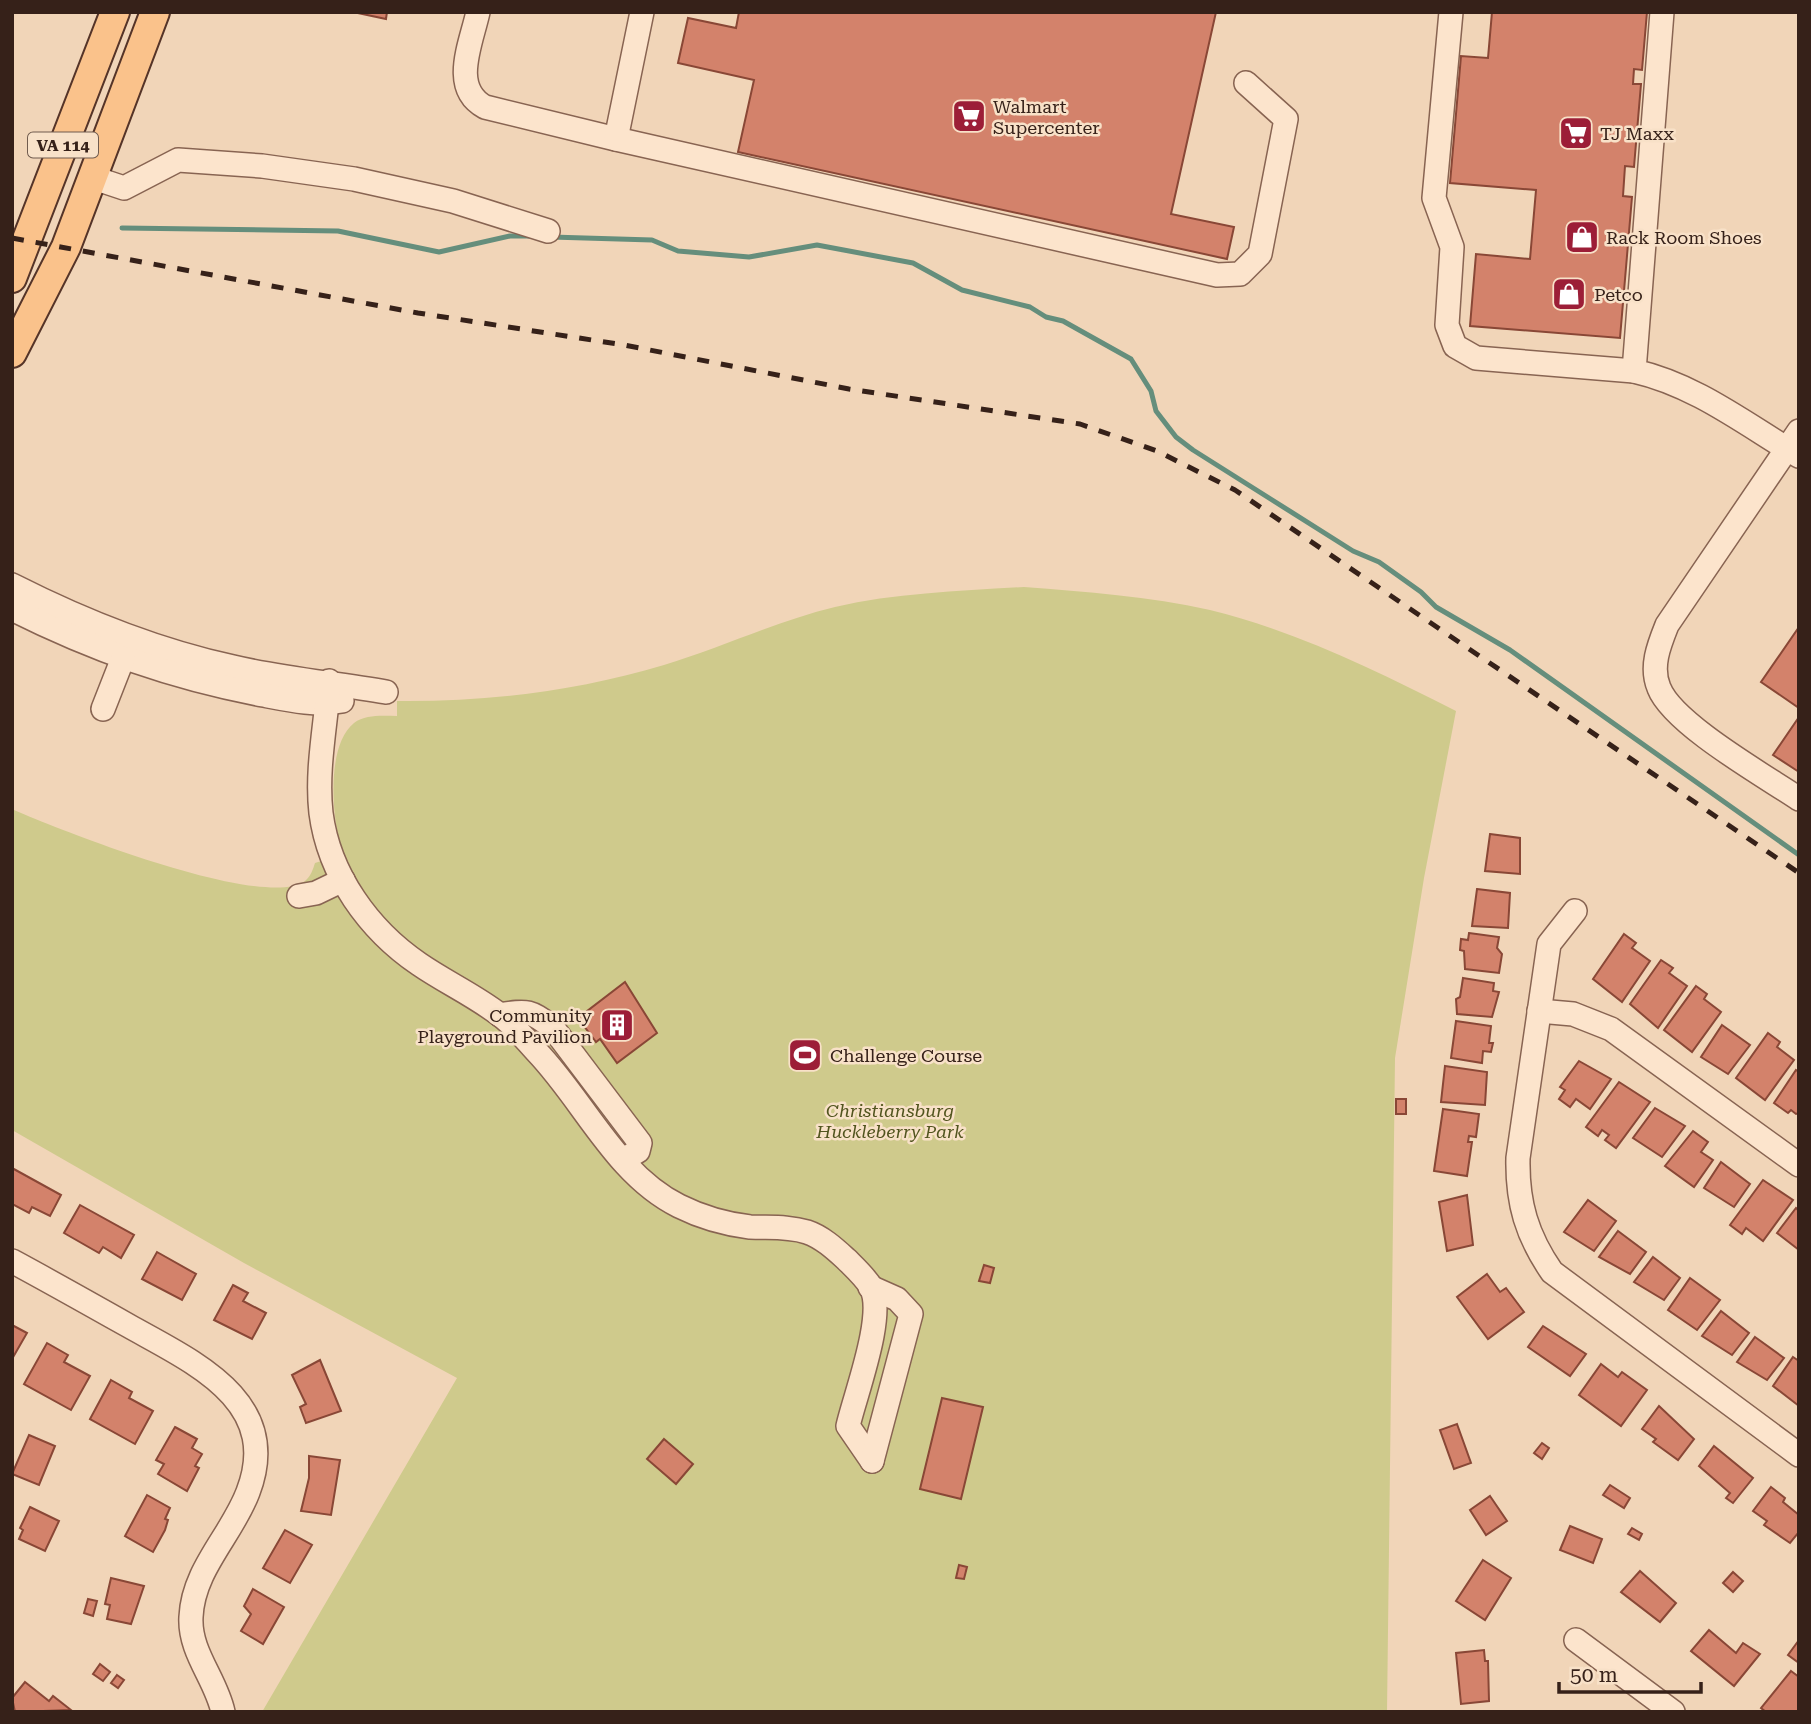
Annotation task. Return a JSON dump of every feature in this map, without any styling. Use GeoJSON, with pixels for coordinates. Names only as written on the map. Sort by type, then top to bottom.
{"type":"FeatureCollection","features":[{"type":"Feature","properties":{"kind":"main road","name":"VA 114"},"geometry":{"type":"LineString","coordinates":[[12,278],[115,12]]}},
{"type":"Feature","properties":{"kind":"main road","name":"VA 114"},"geometry":{"type":"LineString","coordinates":[[12,353],[66,247],[155,12]]}},
{"type":"Feature","properties":{"kind":"street"},"geometry":{"type":"LineString","coordinates":[[478,12],[464,79],[474,101],[511,114],[616,139],[1217,275],[1240,274],[1260,254],[1286,119],[1246,83]]}},
{"type":"Feature","properties":{"kind":"street"},"geometry":{"type":"LineString","coordinates":[[616,139],[642,12]]}},
{"type":"Feature","properties":{"kind":"street"},"geometry":{"type":"LineString","coordinates":[[1451,12],[1434,198],[1452,247],[1447,325],[1455,346],[1476,358],[1634,371],[1663,378],[1795,445],[1667,625],[1655,656],[1658,687],[1675,713],[1799,799]]}},
{"type":"Feature","properties":{"kind":"street"},"geometry":{"type":"LineString","coordinates":[[1634,371],[1662,12]]}},
{"type":"Feature","properties":{"kind":"street"},"geometry":{"type":"LineString","coordinates":[[91,177],[124,188],[178,160],[262,166],[354,178],[453,201],[548,231]]}},
{"type":"Feature","properties":{"kind":"street"},"geometry":{"type":"LineString","coordinates":[[12,585],[83,621],[149,645],[328,693]]}},
{"type":"Feature","properties":{"kind":"street"},"geometry":{"type":"LineString","coordinates":[[12,609],[79,642],[122,658],[229,688],[328,693]]}},
{"type":"Feature","properties":{"kind":"street"},"geometry":{"type":"LineString","coordinates":[[103,709],[122,658]]}},
{"type":"Feature","properties":{"kind":"street"},"geometry":{"type":"LineString","coordinates":[[328,693],[320,784],[321,813],[327,841],[343,880],[365,914],[406,955],[500,1015],[552,1067],[623,1160],[657,1193],[686,1210],[722,1223],[781,1226],[809,1233],[831,1246],[870,1287],[897,1299],[911,1314],[872,1461],[848,1426],[874,1320],[875,1301],[870,1287]]}},
{"type":"Feature","properties":{"kind":"street"},"geometry":{"type":"LineString","coordinates":[[299,895],[316,893],[343,880]]}},
{"type":"Feature","properties":{"kind":"street"},"geometry":{"type":"LineString","coordinates":[[1576,911],[1549,944],[1518,1158],[1517,1189],[1524,1220],[1535,1248],[1552,1272],[1574,1291],[1799,1455]]}},
{"type":"Feature","properties":{"kind":"street"},"geometry":{"type":"LineString","coordinates":[[1539,1011],[1573,1014],[1611,1029],[1799,1165]]}},
{"type":"Feature","properties":{"kind":"street"},"geometry":{"type":"LineString","coordinates":[[12,1261],[197,1364],[237,1398],[248,1420],[255,1444],[256,1468],[247,1494],[193,1595],[190,1619],[195,1646],[223,1712]]}},
{"type":"Feature","properties":{"kind":"street"},"geometry":{"type":"LineString","coordinates":[[1576,1640],[1673,1712]]}},
{"type":"Feature","properties":{"kind":"green space","name":"Christiansburg Huckleberry Park"},"geometry":{"type":"Polygon","coordinates":[[[1024,587],[1164,601],[1242,619],[1336,653],[1456,711],[1424,878],[1395,1058],[1387,1712],[262,1712],[457,1378],[244,1263],[12,1130],[12,809],[161,864],[249,885],[283,887],[305,881],[315,863],[343,854],[334,805],[338,749],[345,734],[359,720],[375,716],[397,716],[397,701],[499,697],[598,682],[664,665],[835,607],[905,596],[1024,587]]]}},
{"type":"Feature","properties":{"kind":"building"},"geometry":{"type":"Polygon","coordinates":[[[353,12],[387,12],[386,19],[353,12]]]}},
{"type":"Feature","properties":{"kind":"building","name":"Walmart Supercenter"},"geometry":{"type":"Polygon","coordinates":[[[739,12],[1216,12],[1171,214],[1234,227],[1227,259],[738,152],[754,80],[678,63],[688,18],[736,28],[739,12]]]}},
{"type":"Feature","properties":{"kind":"building"},"geometry":{"type":"Polygon","coordinates":[[[1492,12],[1647,12],[1642,70],[1634,69],[1633,84],[1641,84],[1634,167],[1625,166],[1623,196],[1632,197],[1620,338],[1470,326],[1476,254],[1530,259],[1536,190],[1450,183],[1461,56],[1488,58],[1492,12]]]}},
{"type":"Feature","properties":{"kind":"building"},"geometry":{"type":"Polygon","coordinates":[[[1799,627],[1799,708],[1761,682],[1799,627]]]}},
{"type":"Feature","properties":{"kind":"building"},"geometry":{"type":"Polygon","coordinates":[[[1799,717],[1799,772],[1773,755],[1799,717]]]}},
{"type":"Feature","properties":{"kind":"building"},"geometry":{"type":"Polygon","coordinates":[[[1490,834],[1520,838],[1520,874],[1485,871],[1490,834]]]}},
{"type":"Feature","properties":{"kind":"building"},"geometry":{"type":"Polygon","coordinates":[[[1477,889],[1510,893],[1508,928],[1472,926],[1477,889]]]}},
{"type":"Feature","properties":{"kind":"building"},"geometry":{"type":"Polygon","coordinates":[[[1469,933],[1499,937],[1497,948],[1502,954],[1499,973],[1465,969],[1464,951],[1460,950],[1461,939],[1468,940],[1469,933]]]}},
{"type":"Feature","properties":{"kind":"building"},"geometry":{"type":"Polygon","coordinates":[[[1624,934],[1636,943],[1632,948],[1650,961],[1622,1002],[1593,979],[1624,934]]]}},
{"type":"Feature","properties":{"kind":"building"},"geometry":{"type":"Polygon","coordinates":[[[1661,960],[1673,968],[1669,973],[1687,986],[1658,1028],[1630,1004],[1661,960]]]}},
{"type":"Feature","properties":{"kind":"building"},"geometry":{"type":"Polygon","coordinates":[[[1463,978],[1494,983],[1493,991],[1499,992],[1492,1017],[1457,1014],[1456,999],[1460,997],[1463,978]]]}},
{"type":"Feature","properties":{"kind":"building","name":"Community Playground Pavilion"},"geometry":{"type":"Polygon","coordinates":[[[625,982],[657,1033],[617,1063],[600,1039],[596,1042],[578,1018],[625,982]]]}},
{"type":"Feature","properties":{"kind":"building"},"geometry":{"type":"Polygon","coordinates":[[[1696,986],[1707,994],[1704,999],[1721,1012],[1692,1052],[1664,1030],[1696,986]]]}},
{"type":"Feature","properties":{"kind":"building"},"geometry":{"type":"Polygon","coordinates":[[[1456,1021],[1491,1026],[1491,1052],[1483,1051],[1482,1063],[1451,1058],[1456,1021]]]}},
{"type":"Feature","properties":{"kind":"building"},"geometry":{"type":"Polygon","coordinates":[[[1722,1025],[1750,1045],[1728,1074],[1701,1057],[1722,1025]]]}},
{"type":"Feature","properties":{"kind":"building"},"geometry":{"type":"Polygon","coordinates":[[[1768,1033],[1780,1042],[1777,1047],[1794,1060],[1765,1100],[1736,1078],[1768,1033]]]}},
{"type":"Feature","properties":{"kind":"building"},"geometry":{"type":"Polygon","coordinates":[[[1579,1061],[1611,1079],[1590,1109],[1576,1099],[1570,1107],[1559,1099],[1565,1090],[1560,1087],[1579,1061]]]}},
{"type":"Feature","properties":{"kind":"building"},"geometry":{"type":"Polygon","coordinates":[[[1445,1066],[1487,1072],[1485,1105],[1441,1102],[1445,1066]]]}},
{"type":"Feature","properties":{"kind":"building"},"geometry":{"type":"Polygon","coordinates":[[[1796,1070],[1799,1072],[1799,1113],[1796,1114],[1791,1110],[1788,1113],[1774,1103],[1796,1070]]]}},
{"type":"Feature","properties":{"kind":"building"},"geometry":{"type":"Polygon","coordinates":[[[1619,1082],[1650,1102],[1616,1148],[1605,1140],[1609,1135],[1602,1130],[1598,1136],[1586,1127],[1619,1082]]]}},
{"type":"Feature","properties":{"kind":"building"},"geometry":{"type":"Polygon","coordinates":[[[1396,1099],[1406,1099],[1406,1114],[1396,1114],[1396,1099]]]}},
{"type":"Feature","properties":{"kind":"building"},"geometry":{"type":"Polygon","coordinates":[[[1655,1108],[1685,1126],[1662,1157],[1633,1138],[1655,1108]]]}},
{"type":"Feature","properties":{"kind":"building"},"geometry":{"type":"Polygon","coordinates":[[[1443,1109],[1479,1114],[1476,1137],[1469,1136],[1468,1142],[1472,1142],[1467,1176],[1434,1171],[1443,1109]]]}},
{"type":"Feature","properties":{"kind":"building"},"geometry":{"type":"Polygon","coordinates":[[[1693,1131],[1708,1142],[1701,1152],[1713,1160],[1694,1187],[1665,1166],[1693,1131]]]}},
{"type":"Feature","properties":{"kind":"building"},"geometry":{"type":"Polygon","coordinates":[[[1721,1162],[1750,1184],[1734,1207],[1704,1188],[1721,1162]]]}},
{"type":"Feature","properties":{"kind":"building"},"geometry":{"type":"Polygon","coordinates":[[[12,1168],[61,1195],[50,1216],[32,1207],[29,1213],[12,1204],[12,1168]]]}},
{"type":"Feature","properties":{"kind":"building"},"geometry":{"type":"Polygon","coordinates":[[[1763,1180],[1793,1200],[1763,1241],[1746,1228],[1742,1234],[1730,1225],[1763,1180]]]}},
{"type":"Feature","properties":{"kind":"building"},"geometry":{"type":"Polygon","coordinates":[[[1467,1195],[1473,1245],[1447,1251],[1439,1202],[1467,1195]]]}},
{"type":"Feature","properties":{"kind":"building"},"geometry":{"type":"Polygon","coordinates":[[[1588,1200],[1616,1221],[1594,1251],[1564,1232],[1588,1200]]]}},
{"type":"Feature","properties":{"kind":"building"},"geometry":{"type":"Polygon","coordinates":[[[80,1205],[134,1235],[121,1258],[103,1247],[99,1253],[64,1233],[80,1205]]]}},
{"type":"Feature","properties":{"kind":"building"},"geometry":{"type":"Polygon","coordinates":[[[1796,1208],[1799,1211],[1799,1250],[1777,1233],[1796,1208]]]}},
{"type":"Feature","properties":{"kind":"building"},"geometry":{"type":"Polygon","coordinates":[[[1618,1231],[1646,1252],[1630,1274],[1599,1257],[1618,1231]]]}},
{"type":"Feature","properties":{"kind":"building"},"geometry":{"type":"Polygon","coordinates":[[[157,1252],[196,1274],[182,1300],[142,1279],[157,1252]]]}},
{"type":"Feature","properties":{"kind":"building"},"geometry":{"type":"Polygon","coordinates":[[[1653,1257],[1680,1278],[1664,1300],[1634,1282],[1653,1257]]]}},
{"type":"Feature","properties":{"kind":"building"},"geometry":{"type":"Polygon","coordinates":[[[984,1265],[994,1268],[990,1283],[979,1281],[984,1265]]]}},
{"type":"Feature","properties":{"kind":"building"},"geometry":{"type":"Polygon","coordinates":[[[1487,1274],[1500,1292],[1506,1288],[1524,1312],[1488,1339],[1457,1297],[1487,1274]]]}},
{"type":"Feature","properties":{"kind":"building"},"geometry":{"type":"Polygon","coordinates":[[[1690,1278],[1720,1300],[1697,1330],[1668,1310],[1690,1278]]]}},
{"type":"Feature","properties":{"kind":"building"},"geometry":{"type":"Polygon","coordinates":[[[233,1285],[248,1293],[243,1301],[266,1313],[252,1339],[214,1320],[233,1285]]]}},
{"type":"Feature","properties":{"kind":"building"},"geometry":{"type":"Polygon","coordinates":[[[1721,1311],[1749,1333],[1732,1355],[1702,1336],[1721,1311]]]}},
{"type":"Feature","properties":{"kind":"building"},"geometry":{"type":"Polygon","coordinates":[[[12,1325],[27,1333],[12,1359],[12,1325]]]}},
{"type":"Feature","properties":{"kind":"building"},"geometry":{"type":"Polygon","coordinates":[[[1543,1326],[1586,1354],[1570,1376],[1528,1347],[1543,1326]]]}},
{"type":"Feature","properties":{"kind":"building"},"geometry":{"type":"Polygon","coordinates":[[[1755,1337],[1784,1358],[1767,1380],[1737,1362],[1755,1337]]]}},
{"type":"Feature","properties":{"kind":"building"},"geometry":{"type":"Polygon","coordinates":[[[47,1343],[68,1355],[64,1362],[90,1376],[71,1410],[24,1384],[47,1343]]]}},
{"type":"Feature","properties":{"kind":"building"},"geometry":{"type":"Polygon","coordinates":[[[1793,1357],[1799,1361],[1799,1406],[1773,1386],[1793,1357]]]}},
{"type":"Feature","properties":{"kind":"building"},"geometry":{"type":"Polygon","coordinates":[[[320,1360],[341,1411],[306,1423],[300,1407],[306,1404],[292,1375],[320,1360]]]}},
{"type":"Feature","properties":{"kind":"building"},"geometry":{"type":"Polygon","coordinates":[[[1601,1364],[1618,1377],[1622,1372],[1647,1390],[1621,1426],[1579,1395],[1601,1364]]]}},
{"type":"Feature","properties":{"kind":"building"},"geometry":{"type":"Polygon","coordinates":[[[111,1380],[132,1392],[129,1398],[153,1411],[135,1444],[90,1419],[111,1380]]]}},
{"type":"Feature","properties":{"kind":"building"},"geometry":{"type":"Polygon","coordinates":[[[942,1398],[983,1407],[961,1499],[920,1489],[942,1398]]]}},
{"type":"Feature","properties":{"kind":"building"},"geometry":{"type":"Polygon","coordinates":[[[1659,1406],[1694,1439],[1678,1460],[1653,1442],[1656,1439],[1642,1429],[1659,1406]]]}},
{"type":"Feature","properties":{"kind":"building"},"geometry":{"type":"Polygon","coordinates":[[[1457,1424],[1471,1463],[1454,1469],[1440,1430],[1457,1424]]]}},
{"type":"Feature","properties":{"kind":"building"},"geometry":{"type":"Polygon","coordinates":[[[175,1427],[197,1439],[192,1448],[202,1454],[195,1466],[199,1468],[187,1491],[158,1474],[164,1464],[156,1460],[175,1427]]]}},
{"type":"Feature","properties":{"kind":"building"},"geometry":{"type":"Polygon","coordinates":[[[29,1435],[55,1446],[39,1485],[12,1474],[29,1435]]]}},
{"type":"Feature","properties":{"kind":"building"},"geometry":{"type":"Polygon","coordinates":[[[664,1439],[693,1464],[676,1484],[647,1459],[664,1439]]]}},
{"type":"Feature","properties":{"kind":"building"},"geometry":{"type":"Polygon","coordinates":[[[1542,1443],[1549,1448],[1542,1459],[1534,1453],[1542,1443]]]}},
{"type":"Feature","properties":{"kind":"building"},"geometry":{"type":"Polygon","coordinates":[[[1714,1446],[1753,1478],[1733,1503],[1726,1498],[1730,1493],[1699,1466],[1714,1446]]]}},
{"type":"Feature","properties":{"kind":"building"},"geometry":{"type":"Polygon","coordinates":[[[309,1456],[340,1460],[331,1515],[301,1511],[309,1478],[309,1456]]]}},
{"type":"Feature","properties":{"kind":"building"},"geometry":{"type":"Polygon","coordinates":[[[1610,1485],[1630,1498],[1624,1508],[1603,1495],[1610,1485]]]}},
{"type":"Feature","properties":{"kind":"building"},"geometry":{"type":"Polygon","coordinates":[[[1771,1487],[1785,1498],[1783,1502],[1799,1515],[1799,1532],[1790,1543],[1764,1525],[1767,1521],[1753,1511],[1771,1487]]]}},
{"type":"Feature","properties":{"kind":"building"},"geometry":{"type":"Polygon","coordinates":[[[147,1495],[170,1508],[165,1519],[168,1520],[165,1530],[153,1552],[125,1536],[147,1495]]]}},
{"type":"Feature","properties":{"kind":"building"},"geometry":{"type":"Polygon","coordinates":[[[1490,1496],[1507,1521],[1486,1535],[1470,1510],[1490,1496]]]}},
{"type":"Feature","properties":{"kind":"building"},"geometry":{"type":"Polygon","coordinates":[[[30,1507],[59,1521],[45,1551],[19,1539],[23,1530],[20,1528],[30,1507]]]}},
{"type":"Feature","properties":{"kind":"building"},"geometry":{"type":"Polygon","coordinates":[[[1570,1526],[1602,1539],[1593,1563],[1560,1550],[1570,1526]]]}},
{"type":"Feature","properties":{"kind":"building"},"geometry":{"type":"Polygon","coordinates":[[[1632,1528],[1642,1534],[1639,1540],[1628,1534],[1632,1528]]]}},
{"type":"Feature","properties":{"kind":"building"},"geometry":{"type":"Polygon","coordinates":[[[285,1530],[312,1545],[290,1583],[263,1568],[285,1530]]]}},
{"type":"Feature","properties":{"kind":"building"},"geometry":{"type":"Polygon","coordinates":[[[1483,1560],[1511,1578],[1485,1620],[1456,1601],[1483,1560]]]}},
{"type":"Feature","properties":{"kind":"building"},"geometry":{"type":"Polygon","coordinates":[[[959,1565],[967,1567],[964,1579],[956,1578],[959,1565]]]}},
{"type":"Feature","properties":{"kind":"building"},"geometry":{"type":"Polygon","coordinates":[[[1640,1571],[1676,1603],[1660,1622],[1621,1592],[1640,1571]]]}},
{"type":"Feature","properties":{"kind":"building"},"geometry":{"type":"Polygon","coordinates":[[[1733,1572],[1743,1581],[1733,1592],[1723,1583],[1733,1572]]]}},
{"type":"Feature","properties":{"kind":"building"},"geometry":{"type":"Polygon","coordinates":[[[111,1578],[144,1586],[131,1624],[107,1619],[110,1605],[105,1604],[111,1578]]]}},
{"type":"Feature","properties":{"kind":"building"},"geometry":{"type":"Polygon","coordinates":[[[253,1589],[284,1607],[263,1644],[241,1631],[251,1614],[244,1606],[253,1589]]]}},
{"type":"Feature","properties":{"kind":"building"},"geometry":{"type":"Polygon","coordinates":[[[88,1599],[97,1601],[93,1616],[84,1613],[88,1599]]]}},
{"type":"Feature","properties":{"kind":"building"},"geometry":{"type":"Polygon","coordinates":[[[1709,1630],[1736,1653],[1743,1643],[1760,1654],[1734,1686],[1691,1651],[1709,1630]]]}},
{"type":"Feature","properties":{"kind":"building"},"geometry":{"type":"Polygon","coordinates":[[[1799,1640],[1799,1663],[1788,1655],[1799,1640]]]}},
{"type":"Feature","properties":{"kind":"building"},"geometry":{"type":"Polygon","coordinates":[[[1484,1650],[1485,1661],[1488,1661],[1489,1701],[1461,1704],[1456,1653],[1484,1650]]]}},
{"type":"Feature","properties":{"kind":"building"},"geometry":{"type":"Polygon","coordinates":[[[100,1664],[110,1672],[103,1681],[93,1674],[100,1664]]]}},
{"type":"Feature","properties":{"kind":"building"},"geometry":{"type":"Polygon","coordinates":[[[1791,1671],[1799,1677],[1799,1712],[1766,1712],[1761,1708],[1791,1671]]]}},
{"type":"Feature","properties":{"kind":"building"},"geometry":{"type":"Polygon","coordinates":[[[117,1675],[124,1680],[118,1688],[111,1683],[117,1675]]]}},
{"type":"Feature","properties":{"kind":"building"},"geometry":{"type":"Polygon","coordinates":[[[25,1682],[49,1701],[53,1696],[71,1710],[15,1712],[12,1698],[25,1682]]]}},
{"type":"Feature","properties":{"kind":"waterway"},"geometry":{"type":"LineString","coordinates":[[122,228],[338,231],[439,252],[510,236],[534,236]]}},
{"type":"Feature","properties":{"kind":"waterway"},"geometry":{"type":"LineString","coordinates":[[551,237],[652,240],[678,251],[749,257],[817,245],[913,263],[962,290],[1030,307],[1046,317],[1063,321],[1131,359],[1151,391],[1156,411],[1176,437],[1193,450],[1353,551],[1379,562],[1421,592],[1436,607],[1510,650],[1799,855]]}},
{"type":"Feature","properties":{"kind":"railway"},"geometry":{"type":"LineString","coordinates":[[12,238],[418,313],[624,345],[849,389],[1080,424],[1157,451],[1235,490],[1799,873]]}},
{"type":"Feature","properties":{"kind":"place","name":"Walmart Supercenter"},"geometry":{"type":"Point","coordinates":[969,116]}},
{"type":"Feature","properties":{"kind":"place","name":"TJ Maxx"},"geometry":{"type":"Point","coordinates":[1576,133]}},
{"type":"Feature","properties":{"kind":"place","name":"Rack Room Shoes"},"geometry":{"type":"Point","coordinates":[1582,237]}},
{"type":"Feature","properties":{"kind":"place","name":"Petco"},"geometry":{"type":"Point","coordinates":[1569,294]}},
{"type":"Feature","properties":{"kind":"place","name":"Community Playground Pavilion"},"geometry":{"type":"Point","coordinates":[617,1025]}},
{"type":"Feature","properties":{"kind":"place","name":"Challenge Course"},"geometry":{"type":"Point","coordinates":[805,1055]}}]}
